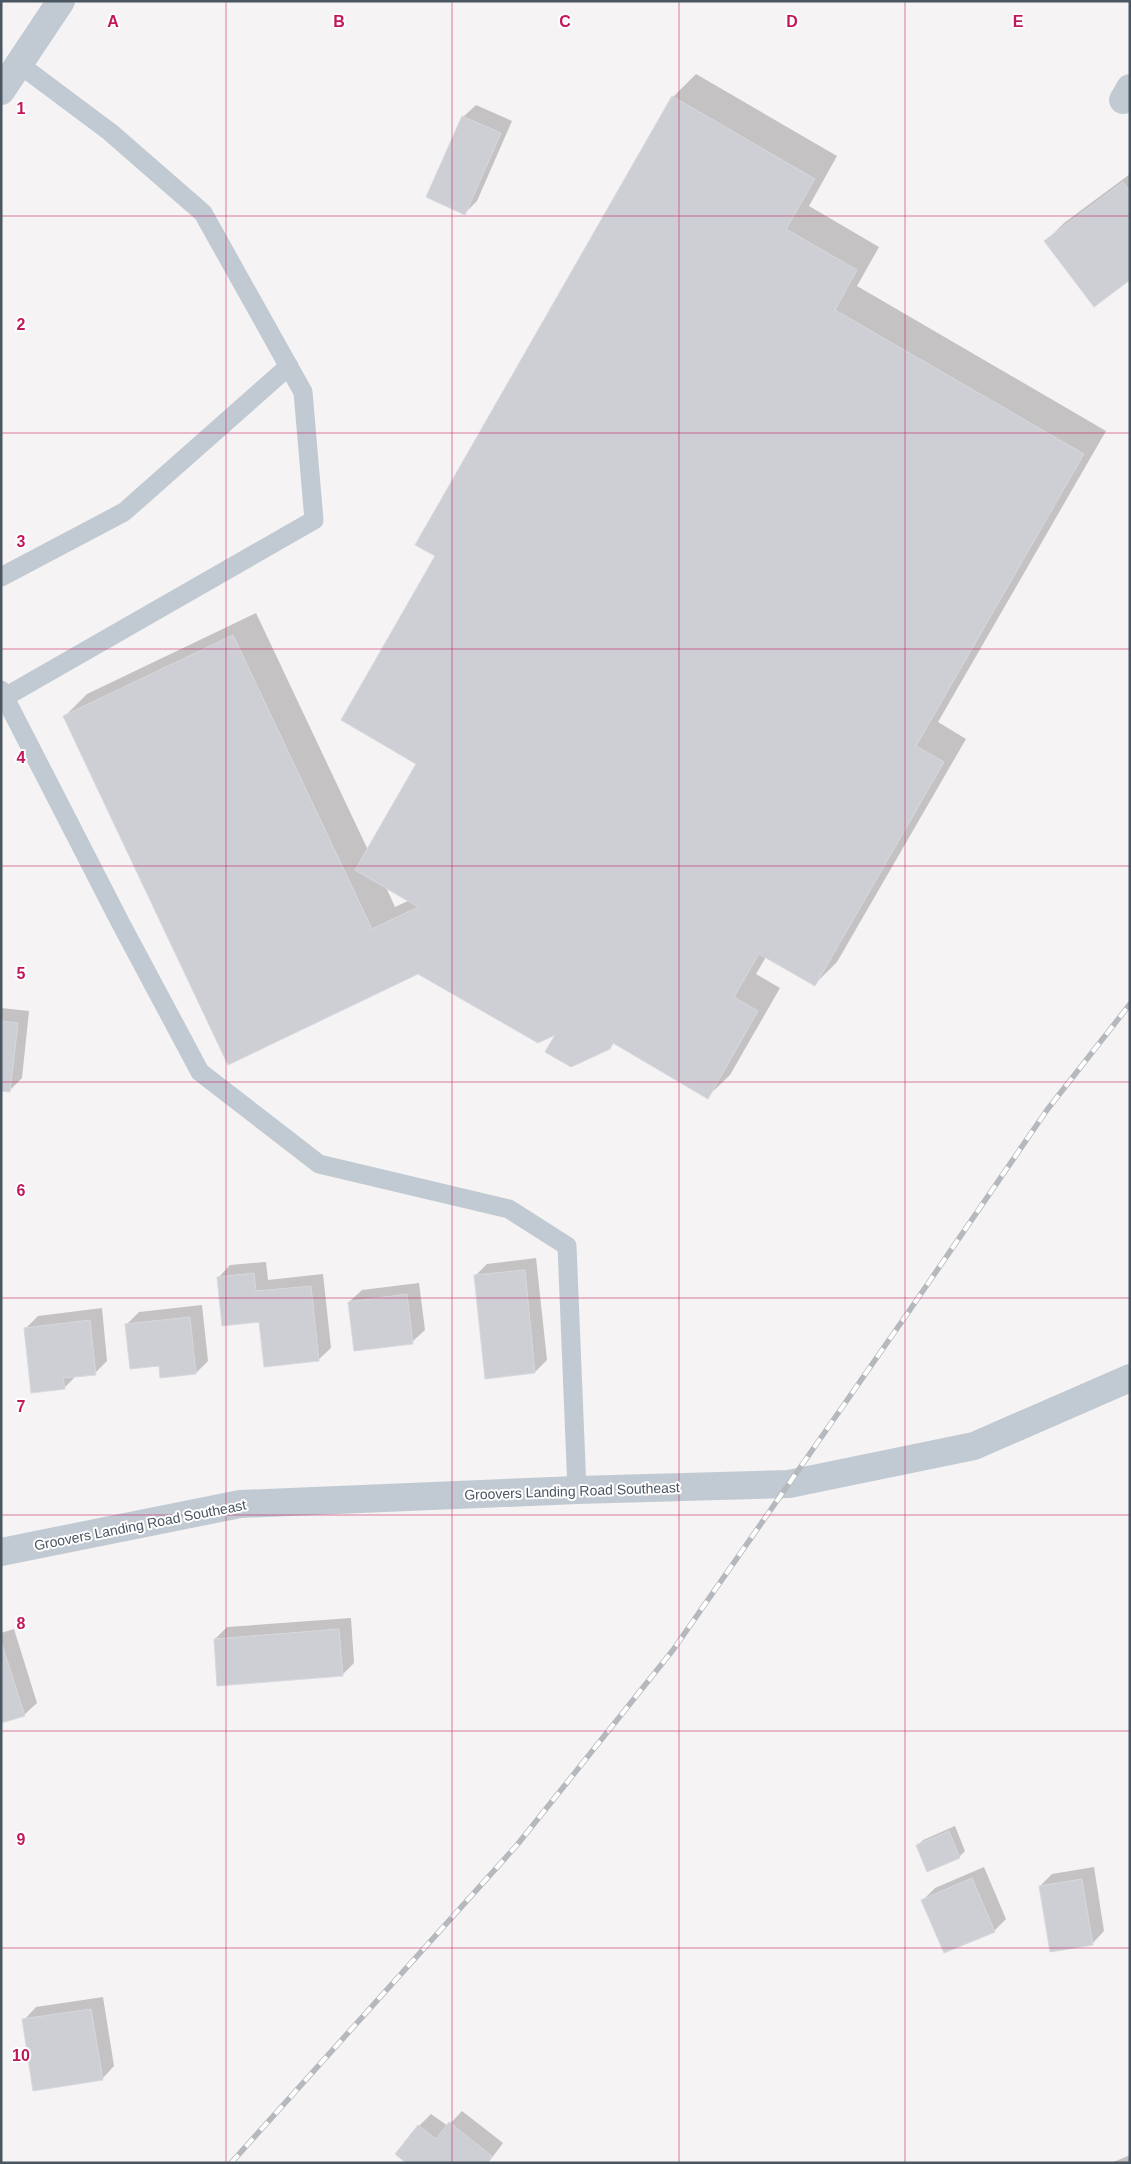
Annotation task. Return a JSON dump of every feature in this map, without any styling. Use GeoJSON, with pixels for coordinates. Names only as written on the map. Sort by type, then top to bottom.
{"type":"FeatureCollection","features":[{"type":"Feature","properties":{"kind":"street"},"geometry":{"type":"LineString","coordinates":[[1,91],[61,1]]}},
{"type":"Feature","properties":{"kind":"street","name":"Groovers Landing Road Southeast"},"geometry":{"type":"LineString","coordinates":[[1,1552],[240,1504],[577,1490],[789,1484],[974,1446],[1130,1378]]}},
{"type":"Feature","properties":{"kind":"lane"},"geometry":{"type":"LineString","coordinates":[[19,64],[110,132],[203,213],[304,392],[314,520],[3,694],[120,922],[200,1072],[318,1164],[509,1210],[567,1246],[577,1490]]}},
{"type":"Feature","properties":{"kind":"lane"},"geometry":{"type":"LineString","coordinates":[[1,577],[124,512],[289,366]]}},
{"type":"Feature","properties":{"kind":"building"},"geometry":{"type":"Polygon","coordinates":[[[672,96],[815,179],[786,229],[857,270],[835,310],[1084,454],[916,746],[944,762],[815,986],[759,954],[734,997],[758,1011],[708,1099],[613,1043],[610,1049],[571,1067],[545,1052],[555,1035],[538,1043],[418,974],[228,1065],[63,716],[233,635],[372,929],[418,907],[355,870],[416,764],[341,720],[435,556],[415,545],[672,96]]]}},
{"type":"Feature","properties":{"kind":"building"},"geometry":{"type":"Polygon","coordinates":[[[462,116],[501,133],[465,215],[426,197],[462,116]]]}},
{"type":"Feature","properties":{"kind":"building"},"geometry":{"type":"Polygon","coordinates":[[[1123,182],[1130,192],[1130,280],[1094,307],[1044,241],[1123,182]]]}},
{"type":"Feature","properties":{"kind":"building"},"geometry":{"type":"Polygon","coordinates":[[[1,1021],[18,1023],[10,1092],[1,1091],[1,1021]]]}},
{"type":"Feature","properties":{"kind":"building"},"geometry":{"type":"Polygon","coordinates":[[[525,1270],[535,1373],[485,1379],[474,1275],[525,1270]]]}},
{"type":"Feature","properties":{"kind":"building"},"geometry":{"type":"Polygon","coordinates":[[[254,1273],[256,1291],[311,1286],[319,1361],[264,1367],[259,1322],[222,1326],[217,1277],[254,1273]]]}},
{"type":"Feature","properties":{"kind":"building"},"geometry":{"type":"Polygon","coordinates":[[[407,1294],[413,1344],[354,1351],[348,1302],[407,1294]]]}},
{"type":"Feature","properties":{"kind":"building"},"geometry":{"type":"Polygon","coordinates":[[[190,1317],[196,1374],[160,1378],[159,1366],[130,1369],[125,1324],[190,1317]]]}},
{"type":"Feature","properties":{"kind":"building"},"geometry":{"type":"Polygon","coordinates":[[[90,1320],[96,1375],[63,1378],[65,1389],[31,1393],[24,1328],[90,1320]]]}},
{"type":"Feature","properties":{"kind":"building"},"geometry":{"type":"Polygon","coordinates":[[[339,1629],[343,1676],[217,1686],[214,1639],[339,1629]]]}},
{"type":"Feature","properties":{"kind":"building"},"geometry":{"type":"Polygon","coordinates":[[[1,1641],[25,1716],[1,1723],[1,1641]]]}},
{"type":"Feature","properties":{"kind":"building"},"geometry":{"type":"Polygon","coordinates":[[[949,1831],[960,1858],[927,1872],[916,1845],[949,1831]]]}},
{"type":"Feature","properties":{"kind":"building"},"geometry":{"type":"Polygon","coordinates":[[[972,1878],[995,1932],[944,1953],[921,1900],[972,1878]]]}},
{"type":"Feature","properties":{"kind":"building"},"geometry":{"type":"Polygon","coordinates":[[[1082,1879],[1093,1945],[1050,1952],[1039,1886],[1082,1879]]]}},
{"type":"Feature","properties":{"kind":"building"},"geometry":{"type":"Polygon","coordinates":[[[91,2009],[103,2080],[33,2091],[22,2019],[91,2009]]]}},
{"type":"Feature","properties":{"kind":"building"},"geometry":{"type":"Polygon","coordinates":[[[449,2122],[492,2156],[487,2163],[406,2163],[395,2154],[418,2125],[436,2139],[449,2122]]]}},
{"type":"Feature","properties":{"kind":"railway"},"geometry":{"type":"LineString","coordinates":[[231,2163],[517,1845],[673,1650],[1047,1110],[1130,1004]]}}]}
